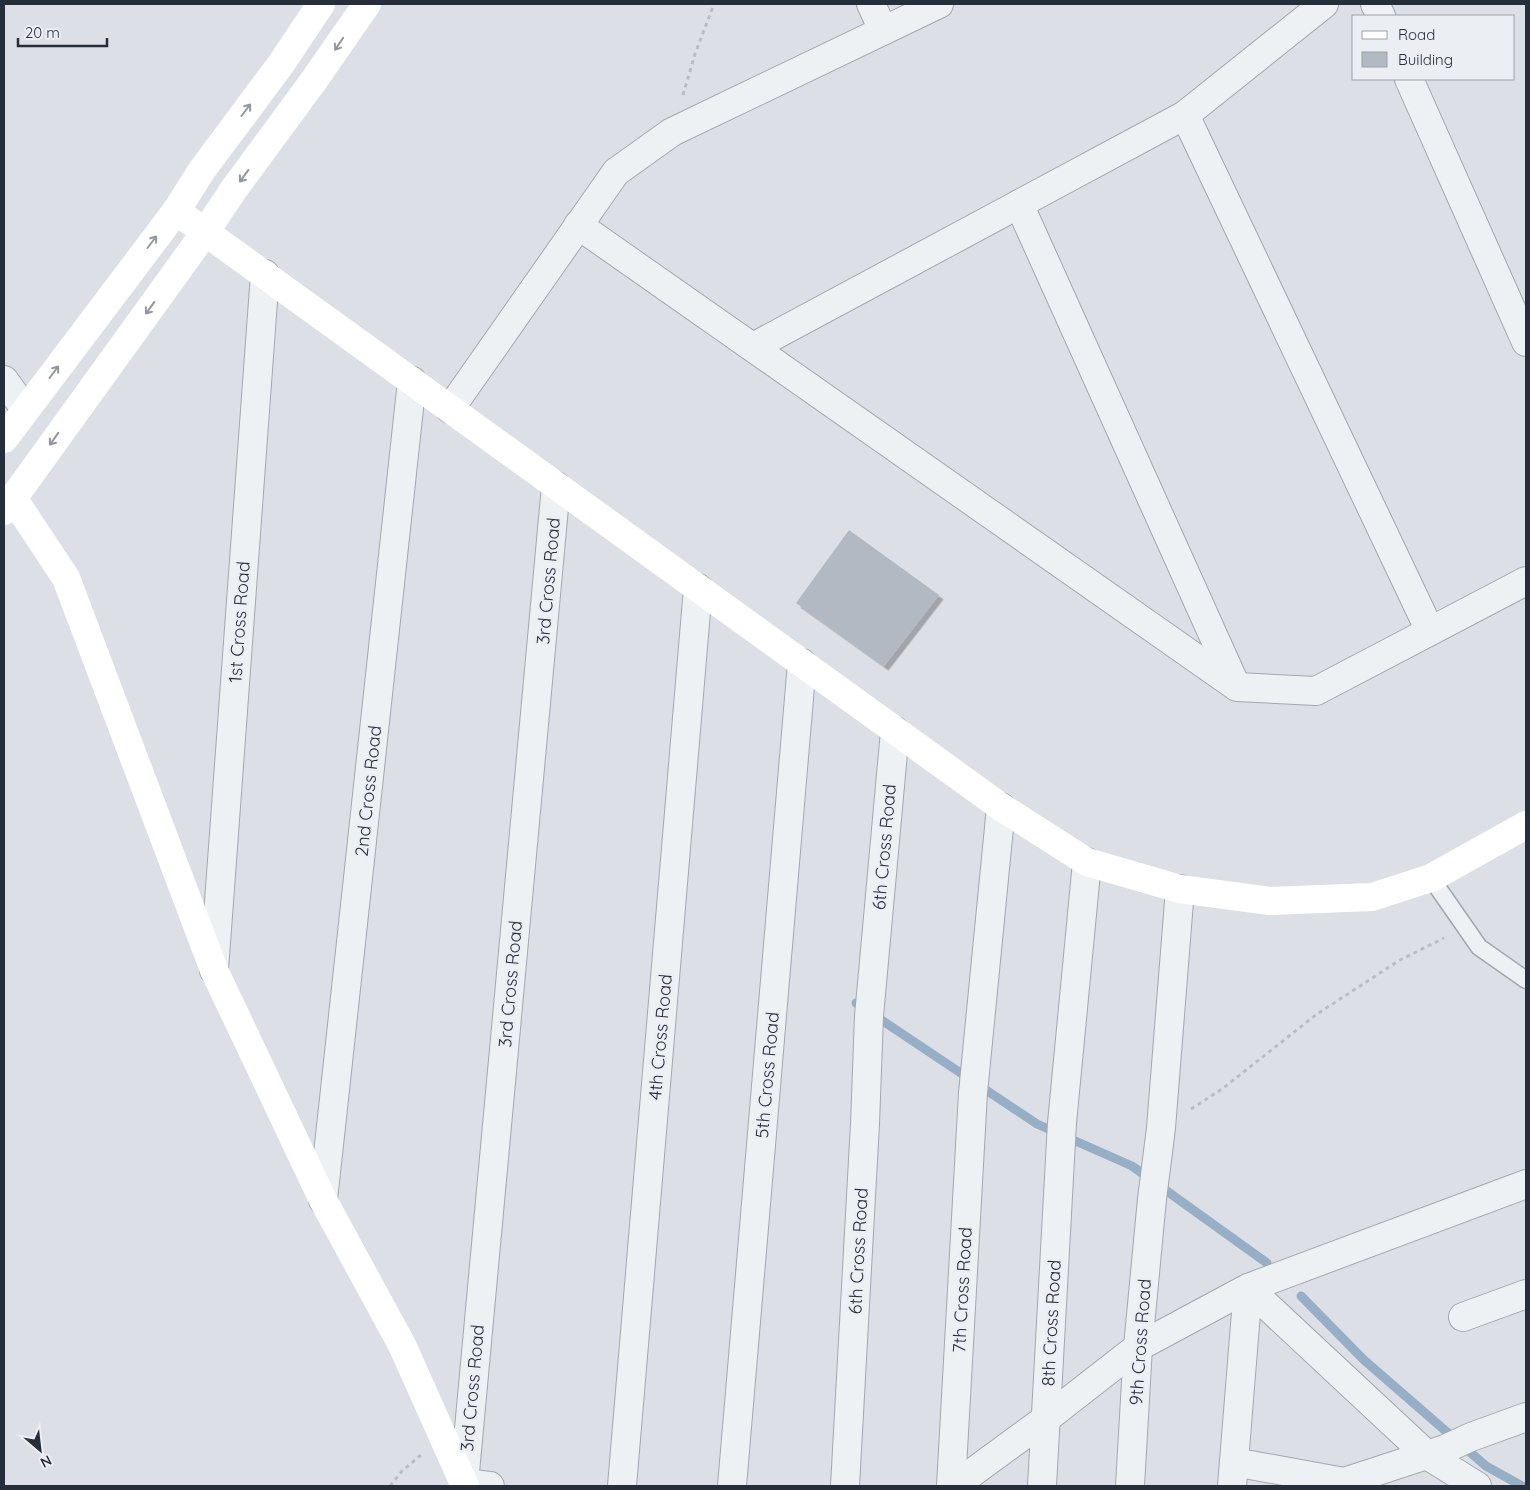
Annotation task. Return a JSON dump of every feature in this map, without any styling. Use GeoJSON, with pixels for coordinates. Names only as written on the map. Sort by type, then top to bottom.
{"type":"FeatureCollection","features":[{"type":"Feature","properties":{"kind":"street"},"geometry":{"type":"LineString","coordinates":[[4,439],[176,211],[202,170],[281,64],[320,4]]}},
{"type":"Feature","properties":{"kind":"street"},"geometry":{"type":"LineString","coordinates":[[367,4],[8,505],[66,578],[214,970],[324,1200],[402,1345],[443,1438],[473,1485]]}},
{"type":"Feature","properties":{"kind":"street"},"geometry":{"type":"LineString","coordinates":[[870,4],[883,30]]}},
{"type":"Feature","properties":{"kind":"street"},"geometry":{"type":"LineString","coordinates":[[450,409],[616,172],[672,132],[939,4]]}},
{"type":"Feature","properties":{"kind":"street"},"geometry":{"type":"LineString","coordinates":[[753,347],[1185,115],[1324,4]]}},
{"type":"Feature","properties":{"kind":"street"},"geometry":{"type":"LineString","coordinates":[[1409,80],[1526,342]]}},
{"type":"Feature","properties":{"kind":"street"},"geometry":{"type":"LineString","coordinates":[[1185,115],[1430,631]]}},
{"type":"Feature","properties":{"kind":"street"},"geometry":{"type":"LineString","coordinates":[[1019,204],[1237,688]]}},
{"type":"Feature","properties":{"kind":"street"},"geometry":{"type":"LineString","coordinates":[[176,211],[1000,807],[1087,862],[1180,889],[1270,901],[1372,897],[1431,878],[1526,825]]}},
{"type":"Feature","properties":{"kind":"street"},"geometry":{"type":"LineString","coordinates":[[578,225],[1237,688],[1316,691],[1526,581]]}},
{"type":"Feature","properties":{"kind":"street","name":"1st Cross Road"},"geometry":{"type":"LineString","coordinates":[[214,970],[265,274]]}},
{"type":"Feature","properties":{"kind":"street"},"geometry":{"type":"LineString","coordinates":[[4,380],[25,409]]}},
{"type":"Feature","properties":{"kind":"street","name":"2nd Cross Road"},"geometry":{"type":"LineString","coordinates":[[324,1200],[412,381]]}},
{"type":"Feature","properties":{"kind":"street","name":"3rd Cross Road"},"geometry":{"type":"LineString","coordinates":[[473,1485],[556,486]]}},
{"type":"Feature","properties":{"kind":"street","name":"4th Cross Road"},"geometry":{"type":"LineString","coordinates":[[622,1486],[698,588]]}},
{"type":"Feature","properties":{"kind":"street","name":"5th Cross Road"},"geometry":{"type":"LineString","coordinates":[[732,1486],[802,663]]}},
{"type":"Feature","properties":{"kind":"street","name":"6th Cross Road"},"geometry":{"type":"LineString","coordinates":[[845,1486],[870,1005],[895,731]]}},
{"type":"Feature","properties":{"kind":"street","name":"7th Cross Road"},"geometry":{"type":"LineString","coordinates":[[952,1486],[975,1081],[1000,807]]}},
{"type":"Feature","properties":{"kind":"street","name":"8th Cross Road"},"geometry":{"type":"LineString","coordinates":[[1042,1486],[1062,1123],[1087,862]]}},
{"type":"Feature","properties":{"kind":"street"},"geometry":{"type":"LineString","coordinates":[[1161,1128],[1180,889]]}},
{"type":"Feature","properties":{"kind":"street","name":"9th Cross Road"},"geometry":{"type":"LineString","coordinates":[[1130,1486],[1138,1347],[1152,1199],[1161,1128]]}},
{"type":"Feature","properties":{"kind":"street"},"geometry":{"type":"LineString","coordinates":[[952,1486],[1047,1418],[1138,1347],[1248,1288],[1526,1184]]}},
{"type":"Feature","properties":{"kind":"street"},"geometry":{"type":"LineString","coordinates":[[1248,1288],[1436,1452],[1466,1483]]}},
{"type":"Feature","properties":{"kind":"street"},"geometry":{"type":"LineString","coordinates":[[1248,1288],[1233,1474],[1344,1484],[1526,1418]]}},
{"type":"Feature","properties":{"kind":"street"},"geometry":{"type":"LineString","coordinates":[[1464,1318],[1526,1294]]}},
{"type":"Feature","properties":{"kind":"lane"},"geometry":{"type":"LineString","coordinates":[[1431,878],[1479,947],[1526,980]]}},
{"type":"Feature","properties":{"kind":"path"},"geometry":{"type":"LineString","coordinates":[[672,132],[696,54],[714,4]]}},
{"type":"Feature","properties":{"kind":"path"},"geometry":{"type":"LineString","coordinates":[[1161,1128],[1222,1089],[1317,1014],[1400,960],[1465,927]]}},
{"type":"Feature","properties":{"kind":"path"},"geometry":{"type":"LineString","coordinates":[[390,1486],[402,1470],[443,1438]]}},
{"type":"Feature","properties":{"kind":"building"},"geometry":{"type":"Polygon","coordinates":[[[849,530],[939,595],[884,666],[796,603],[849,530]]]}},
{"type":"Feature","properties":{"kind":"waterway"},"geometry":{"type":"LineString","coordinates":[[856,1003],[1037,1124],[1132,1166],[1267,1263]]}},
{"type":"Feature","properties":{"kind":"waterway"},"geometry":{"type":"LineString","coordinates":[[1301,1296],[1364,1360],[1486,1466],[1522,1486]]}}]}
